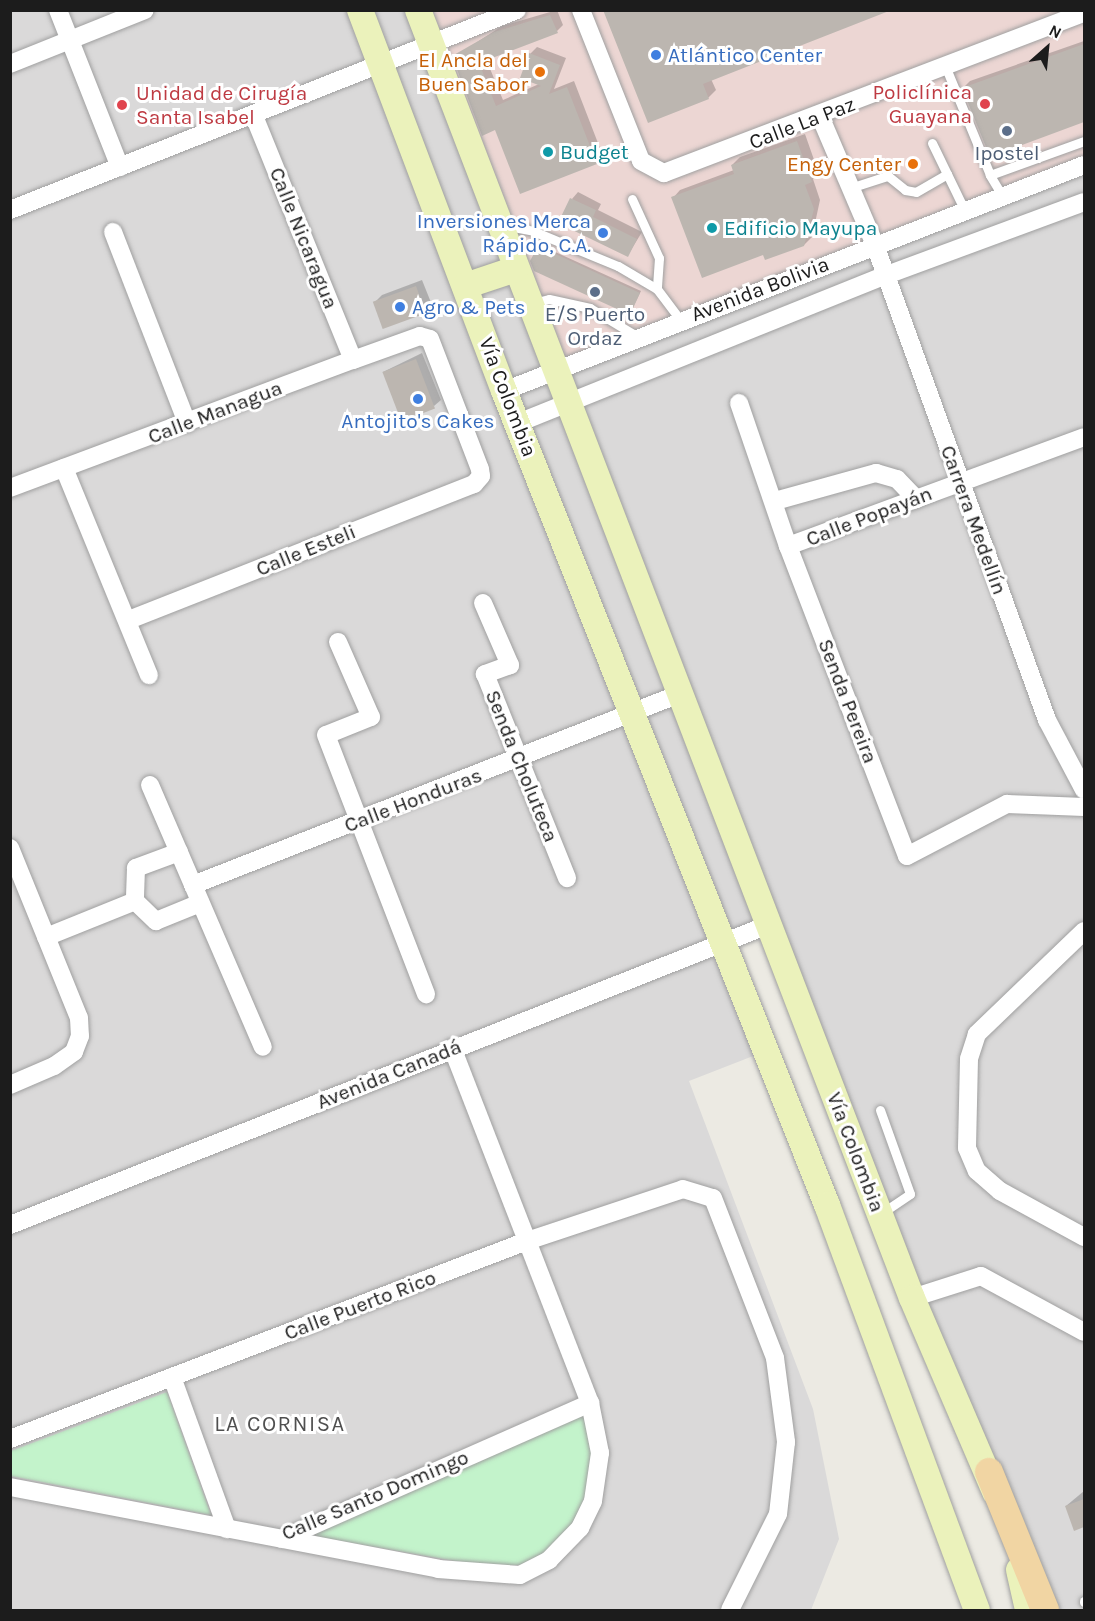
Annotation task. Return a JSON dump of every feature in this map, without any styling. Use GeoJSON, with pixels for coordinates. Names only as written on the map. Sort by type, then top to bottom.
{"type":"FeatureCollection","features":[{"type":"Feature","properties":{"kind":"main road","name":"Vía Colombia"},"geometry":{"type":"LineString","coordinates":[[360,10],[504,391],[827,1205],[977,1611]]}},
{"type":"Feature","properties":{"kind":"main road","name":"Vía Colombia"},"geometry":{"type":"LineString","coordinates":[[418,10],[498,225],[682,693],[768,925],[912,1298],[989,1472],[1028,1611]]}},
{"type":"Feature","properties":{"kind":"main road"},"geometry":{"type":"LineString","coordinates":[[465,286],[516,269]]}},
{"type":"Feature","properties":{"kind":"main road"},"geometry":{"type":"LineString","coordinates":[[989,1472],[1045,1611]]}},
{"type":"Feature","properties":{"kind":"street"},"geometry":{"type":"LineString","coordinates":[[58,10],[120,167]]}},
{"type":"Feature","properties":{"kind":"street"},"geometry":{"type":"LineString","coordinates":[[10,64],[145,10]]}},
{"type":"Feature","properties":{"kind":"street"},"geometry":{"type":"LineString","coordinates":[[10,210],[382,67],[517,10]]}},
{"type":"Feature","properties":{"kind":"street","name":"Calle La Paz"},"geometry":{"type":"LineString","coordinates":[[581,10],[641,161],[651,169],[664,173],[681,169],[1084,13]]}},
{"type":"Feature","properties":{"kind":"street","name":"Calle Nicaragua"},"geometry":{"type":"LineString","coordinates":[[254,116],[353,360]]}},
{"type":"Feature","properties":{"kind":"street","name":"Carrera Medellín"},"geometry":{"type":"LineString","coordinates":[[820,116],[875,244],[884,276],[1047,720],[1084,790]]}},
{"type":"Feature","properties":{"kind":"street","name":"Avenida Bolivia"},"geometry":{"type":"LineString","coordinates":[[504,391],[875,244],[1084,165]]}},
{"type":"Feature","properties":{"kind":"street","name":"Avenida Bolivia"},"geometry":{"type":"LineString","coordinates":[[518,423],[884,276],[1084,202]]}},
{"type":"Feature","properties":{"kind":"street"},"geometry":{"type":"LineString","coordinates":[[113,232],[187,423]]}},
{"type":"Feature","properties":{"kind":"street","name":"Calle Managua"},"geometry":{"type":"LineString","coordinates":[[10,488],[420,336],[430,339],[437,352],[481,476]]}},
{"type":"Feature","properties":{"kind":"street","name":"Senda Pereira"},"geometry":{"type":"LineString","coordinates":[[739,403],[775,501],[788,546],[907,856],[1007,804],[1084,807]]}},
{"type":"Feature","properties":{"kind":"street","name":"Calle Popayán"},"geometry":{"type":"LineString","coordinates":[[788,546],[1084,437]]}},
{"type":"Feature","properties":{"kind":"street"},"geometry":{"type":"LineString","coordinates":[[64,468],[149,675]]}},
{"type":"Feature","properties":{"kind":"street"},"geometry":{"type":"LineString","coordinates":[[775,501],[885,472],[916,499]]}},
{"type":"Feature","properties":{"kind":"street","name":"Calle Esteli"},"geometry":{"type":"LineString","coordinates":[[128,620],[474,484],[481,476]]}},
{"type":"Feature","properties":{"kind":"street","name":"Senda Choluteca"},"geometry":{"type":"LineString","coordinates":[[483,603],[510,665],[485,674],[567,878]]}},
{"type":"Feature","properties":{"kind":"street"},"geometry":{"type":"LineString","coordinates":[[338,642],[371,717],[326,735],[426,994]]}},
{"type":"Feature","properties":{"kind":"street"},"geometry":{"type":"LineString","coordinates":[[633,715],[682,693]]}},
{"type":"Feature","properties":{"kind":"street","name":"Calle Honduras"},"geometry":{"type":"LineString","coordinates":[[193,885],[633,715]]}},
{"type":"Feature","properties":{"kind":"street"},"geometry":{"type":"LineString","coordinates":[[150,785],[263,1047]]}},
{"type":"Feature","properties":{"kind":"street"},"geometry":{"type":"LineString","coordinates":[[10,848],[79,1018],[80,1036],[74,1052],[54,1066],[10,1085]]}},
{"type":"Feature","properties":{"kind":"street"},"geometry":{"type":"LineString","coordinates":[[179,852],[136,868],[135,901],[156,921],[201,903]]}},
{"type":"Feature","properties":{"kind":"street"},"geometry":{"type":"LineString","coordinates":[[46,938],[135,901]]}},
{"type":"Feature","properties":{"kind":"street","name":"Avenida Canadá"},"geometry":{"type":"LineString","coordinates":[[10,1225],[452,1048],[768,925]]}},
{"type":"Feature","properties":{"kind":"street"},"geometry":{"type":"LineString","coordinates":[[1084,931],[977,1034],[969,1059],[967,1149],[977,1171],[1000,1191],[1084,1237]]}},
{"type":"Feature","properties":{"kind":"street"},"geometry":{"type":"LineString","coordinates":[[282,1539],[438,1569],[520,1575],[549,1560],[580,1528],[594,1501],[600,1453],[590,1402],[452,1048]]}},
{"type":"Feature","properties":{"kind":"street","name":"Calle Puerto Rico"},"geometry":{"type":"LineString","coordinates":[[10,1439],[527,1241],[683,1189],[713,1198],[775,1358],[786,1442],[778,1514],[730,1611]]}},
{"type":"Feature","properties":{"kind":"street"},"geometry":{"type":"LineString","coordinates":[[912,1298],[981,1276],[1084,1332]]}},
{"type":"Feature","properties":{"kind":"street"},"geometry":{"type":"LineString","coordinates":[[172,1377],[227,1529]]}},
{"type":"Feature","properties":{"kind":"street","name":"Calle Santo Domingo"},"geometry":{"type":"LineString","coordinates":[[10,1487],[282,1539],[590,1402]]}},
{"type":"Feature","properties":{"kind":"lane"},"geometry":{"type":"LineString","coordinates":[[946,68],[990,175],[1003,196]]}},
{"type":"Feature","properties":{"kind":"lane"},"geometry":{"type":"LineString","coordinates":[[990,175],[1084,141]]}},
{"type":"Feature","properties":{"kind":"lane"},"geometry":{"type":"LineString","coordinates":[[932,142],[965,211]]}},
{"type":"Feature","properties":{"kind":"lane"},"geometry":{"type":"LineString","coordinates":[[850,188],[888,176],[905,190],[916,192],[947,174]]}},
{"type":"Feature","properties":{"kind":"lane"},"geometry":{"type":"LineString","coordinates":[[632,199],[659,258],[657,288]]}},
{"type":"Feature","properties":{"kind":"lane"},"geometry":{"type":"LineString","coordinates":[[498,225],[515,225],[583,250],[657,288],[680,320]]}},
{"type":"Feature","properties":{"kind":"lane"},"geometry":{"type":"LineString","coordinates":[[529,304],[549,299],[590,308],[638,337]]}},
{"type":"Feature","properties":{"kind":"lane"},"geometry":{"type":"LineString","coordinates":[[880,1110],[910,1194],[880,1214]]}},
{"type":"Feature","properties":{"kind":"shaded area"},"geometry":{"type":"Polygon","coordinates":[[[11,11],[418,11],[1084,165],[1084,1610],[1047,1610],[768,924],[723,942],[766,1051],[689,1081],[813,1409],[839,1539],[811,1610],[11,1610],[11,11]]]}},
{"type":"Feature","properties":{"kind":"shaded area"},"geometry":{"type":"Polygon","coordinates":[[[418,11],[1084,11],[1084,165],[554,369],[418,11]]]}},
{"type":"Feature","properties":{"kind":"green space"},"geometry":{"type":"Polygon","coordinates":[[[167,1392],[211,1515],[11,1476],[11,1451],[167,1392]]]}},
{"type":"Feature","properties":{"kind":"green space"},"geometry":{"type":"Polygon","coordinates":[[[584,1411],[593,1456],[585,1497],[573,1523],[547,1554],[520,1565],[484,1566],[307,1535],[584,1411]]]}},
{"type":"Feature","properties":{"kind":"building"},"geometry":{"type":"Polygon","coordinates":[[[603,10],[889,11],[703,84],[709,99],[648,123],[603,10]]]}},
{"type":"Feature","properties":{"kind":"building"},"geometry":{"type":"Polygon","coordinates":[[[550,15],[558,33],[479,63],[496,106],[541,86],[520,78],[529,53],[560,65],[549,94],[567,87],[597,164],[520,194],[495,130],[482,136],[452,56],[494,32],[550,15]]]}},
{"type":"Feature","properties":{"kind":"building"},"geometry":{"type":"Polygon","coordinates":[[[1084,44],[1084,122],[990,157],[962,88],[1084,44]]]}},
{"type":"Feature","properties":{"kind":"building"},"geometry":{"type":"Polygon","coordinates":[[[797,141],[812,182],[805,185],[814,209],[804,246],[765,260],[763,255],[702,278],[671,197],[734,174],[731,165],[797,141]]]}},
{"type":"Feature","properties":{"kind":"building"},"geometry":{"type":"Polygon","coordinates":[[[570,198],[596,210],[593,217],[637,239],[628,257],[558,223],[570,198]]]}},
{"type":"Feature","properties":{"kind":"building"},"geometry":{"type":"Polygon","coordinates":[[[538,246],[640,293],[630,315],[534,271],[530,261],[538,246]]]}},
{"type":"Feature","properties":{"kind":"building","name":"Agro & Pets"},"geometry":{"type":"Polygon","coordinates":[[[416,286],[426,313],[383,329],[373,302],[416,286]]]}},
{"type":"Feature","properties":{"kind":"building"},"geometry":{"type":"Polygon","coordinates":[[[416,359],[435,408],[401,421],[382,372],[416,359]]]}},
{"type":"Feature","properties":{"kind":"building"},"geometry":{"type":"Polygon","coordinates":[[[1084,1499],[1084,1527],[1074,1531],[1065,1506],[1084,1499]]]}},
{"type":"Feature","properties":{"kind":"place","name":"Atlántico Center"},"geometry":{"type":"Point","coordinates":[656,55]}},
{"type":"Feature","properties":{"kind":"place","name":"El Ancla del Buen Sabor"},"geometry":{"type":"Point","coordinates":[540,72]}},
{"type":"Feature","properties":{"kind":"place","name":"Policlínica Guayana"},"geometry":{"type":"Point","coordinates":[985,104]}},
{"type":"Feature","properties":{"kind":"place","name":"Unidad de Cirugía Santa Isabel"},"geometry":{"type":"Point","coordinates":[122,105]}},
{"type":"Feature","properties":{"kind":"place","name":"Ipostel"},"geometry":{"type":"Point","coordinates":[1007,131]}},
{"type":"Feature","properties":{"kind":"place","name":"Budget"},"geometry":{"type":"Point","coordinates":[548,152]}},
{"type":"Feature","properties":{"kind":"place","name":"Engy Center"},"geometry":{"type":"Point","coordinates":[913,164]}},
{"type":"Feature","properties":{"kind":"place","name":"Edificio Mayupa"},"geometry":{"type":"Point","coordinates":[712,228]}},
{"type":"Feature","properties":{"kind":"place","name":"Inversiones Merca Rápido, C.A."},"geometry":{"type":"Point","coordinates":[603,233]}},
{"type":"Feature","properties":{"kind":"place","name":"E/S Puerto Ordaz"},"geometry":{"type":"Point","coordinates":[595,292]}},
{"type":"Feature","properties":{"kind":"place","name":"Agro & Pets"},"geometry":{"type":"Point","coordinates":[400,307]}},
{"type":"Feature","properties":{"kind":"place","name":"Antojito's Cakes"},"geometry":{"type":"Point","coordinates":[418,399]}},
{"type":"Feature","properties":{"kind":"district","name":"LA CORNISA"},"geometry":{"type":"Point","coordinates":[280,1425]}}]}
